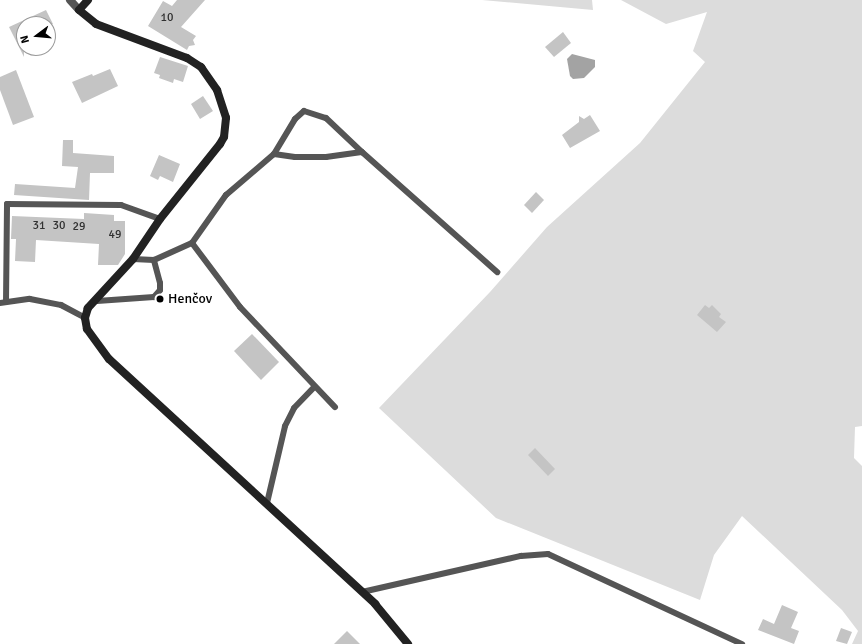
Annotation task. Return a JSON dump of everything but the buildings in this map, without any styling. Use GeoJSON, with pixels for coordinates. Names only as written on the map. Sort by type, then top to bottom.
{"type":"FeatureCollection","features":[{"type":"Feature","properties":{"kind":"street"},"geometry":{"type":"LineString","coordinates":[[70,0],[79,10],[96,24],[116,33],[187,58],[201,67],[217,90],[226,118],[224,137],[160,219],[133,259],[97,301],[88,308],[84,318],[92,340],[109,359],[375,604],[408,644]]}},
{"type":"Feature","properties":{"kind":"street"},"geometry":{"type":"LineString","coordinates":[[79,10],[88,0]]}},
{"type":"Feature","properties":{"kind":"lane"},"geometry":{"type":"LineString","coordinates":[[133,259],[154,260],[192,243],[226,195],[274,154],[295,119],[304,111],[326,118],[497,272]]}},
{"type":"Feature","properties":{"kind":"lane"},"geometry":{"type":"LineString","coordinates":[[274,154],[318,157],[362,152]]}},
{"type":"Feature","properties":{"kind":"lane"},"geometry":{"type":"LineString","coordinates":[[84,318],[61,305],[50,302],[30,299],[3,303],[7,204],[121,206],[138,209],[160,219]]}},
{"type":"Feature","properties":{"kind":"lane"},"geometry":{"type":"LineString","coordinates":[[192,243],[240,307],[314,387],[335,407]]}},
{"type":"Feature","properties":{"kind":"lane"},"geometry":{"type":"LineString","coordinates":[[97,301],[154,297],[160,290],[160,283],[154,260]]}},
{"type":"Feature","properties":{"kind":"lane"},"geometry":{"type":"LineString","coordinates":[[266,503],[285,426],[294,408],[314,387]]}},
{"type":"Feature","properties":{"kind":"lane"},"geometry":{"type":"LineString","coordinates":[[362,592],[521,556],[548,554],[742,644]]}},
{"type":"Feature","properties":{"kind":"shaded area"},"geometry":{"type":"Polygon","coordinates":[[[482,0],[592,0],[593,10],[482,0]]]}},
{"type":"Feature","properties":{"kind":"shaded area"},"geometry":{"type":"Polygon","coordinates":[[[621,0],[862,0],[862,426],[855,427],[854,458],[862,466],[862,644],[852,644],[858,631],[842,610],[742,516],[714,555],[700,600],[496,518],[379,408],[490,292],[547,227],[640,143],[705,62],[693,51],[707,12],[666,24],[621,0]]]}},
{"type":"Feature","properties":{"kind":"shaded area"},"geometry":{"type":"Polygon","coordinates":[[[572,54],[595,60],[595,67],[584,78],[573,79],[570,76],[567,59],[572,54]]]}},
{"type":"Feature","properties":{"kind":"place","name":"Henčov"},"geometry":{"type":"Point","coordinates":[160,299]}}]}
